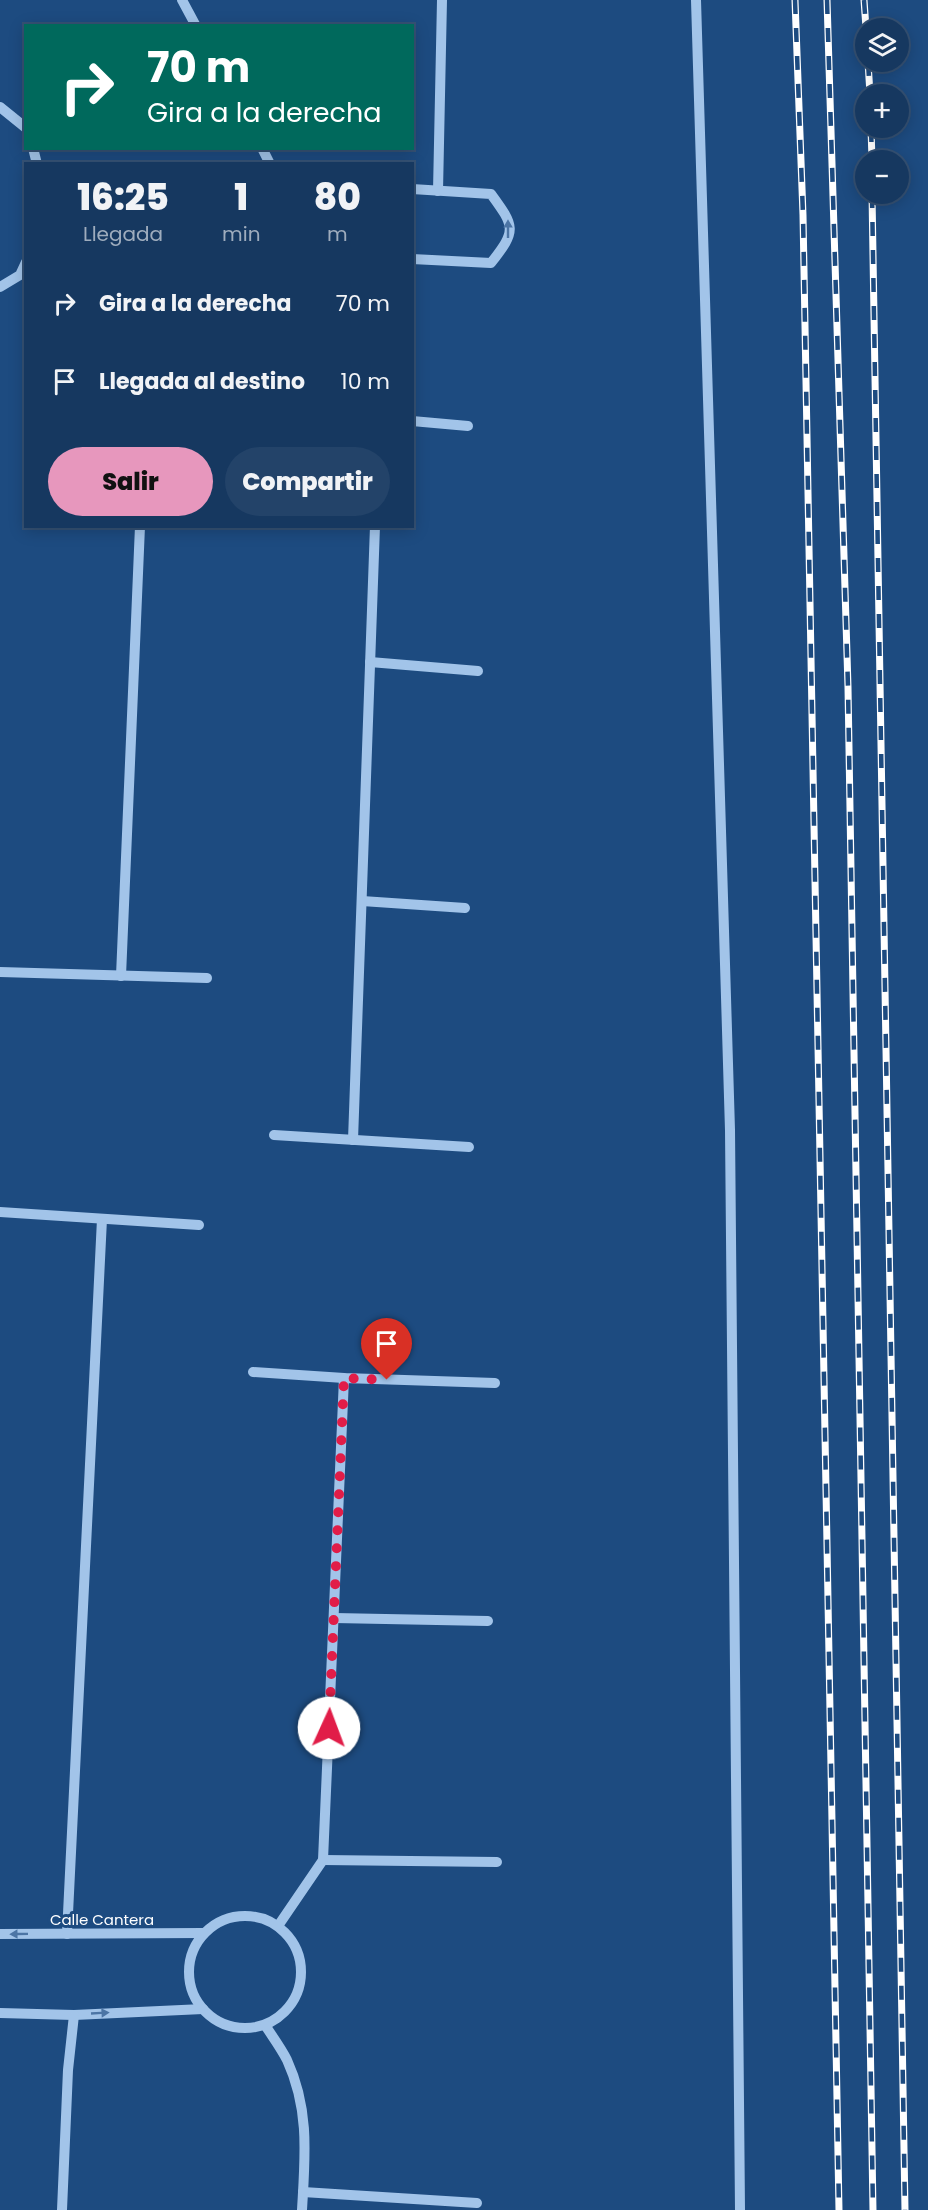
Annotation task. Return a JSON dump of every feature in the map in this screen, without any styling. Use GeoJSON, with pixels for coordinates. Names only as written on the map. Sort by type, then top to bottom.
{"type":"FeatureCollection","features":[{"type":"Feature","properties":{"kind":"street"},"geometry":{"type":"LineString","coordinates":[[182,0],[195,24]]}},
{"type":"Feature","properties":{"kind":"street"},"geometry":{"type":"LineString","coordinates":[[438,191],[442,0]]}},
{"type":"Feature","properties":{"kind":"street"},"geometry":{"type":"LineString","coordinates":[[696,0],[730,1130],[740,2210]]}},
{"type":"Feature","properties":{"kind":"street"},"geometry":{"type":"LineString","coordinates":[[0,106],[24,126]]}},
{"type":"Feature","properties":{"kind":"street"},"geometry":{"type":"LineString","coordinates":[[414,189],[491,194],[509,220],[508,241],[491,263],[414,259]]}},
{"type":"Feature","properties":{"kind":"street"},"geometry":{"type":"LineString","coordinates":[[0,287],[20,275],[24,266]]}},
{"type":"Feature","properties":{"kind":"street"},"geometry":{"type":"LineString","coordinates":[[414,421],[468,426]]}},
{"type":"Feature","properties":{"kind":"street"},"geometry":{"type":"LineString","coordinates":[[121,976],[140,528]]}},
{"type":"Feature","properties":{"kind":"street"},"geometry":{"type":"LineString","coordinates":[[352,1140],[375,528]]}},
{"type":"Feature","properties":{"kind":"street"},"geometry":{"type":"LineString","coordinates":[[370,662],[478,671]]}},
{"type":"Feature","properties":{"kind":"street"},"geometry":{"type":"LineString","coordinates":[[362,901],[465,909]]}},
{"type":"Feature","properties":{"kind":"street"},"geometry":{"type":"LineString","coordinates":[[0,972],[207,978]]}},
{"type":"Feature","properties":{"kind":"street"},"geometry":{"type":"LineString","coordinates":[[274,1135],[469,1147]]}},
{"type":"Feature","properties":{"kind":"street"},"geometry":{"type":"LineString","coordinates":[[0,1212],[199,1225]]}},
{"type":"Feature","properties":{"kind":"street"},"geometry":{"type":"LineString","coordinates":[[67,1934],[102,1219]]}},
{"type":"Feature","properties":{"kind":"street"},"geometry":{"type":"LineString","coordinates":[[254,1372],[344,1378],[495,1383]]}},
{"type":"Feature","properties":{"kind":"street"},"geometry":{"type":"LineString","coordinates":[[278,1926],[323,1860],[344,1378]]}},
{"type":"Feature","properties":{"kind":"street"},"geometry":{"type":"LineString","coordinates":[[334,1618],[488,1621]]}},
{"type":"Feature","properties":{"kind":"street"},"geometry":{"type":"LineString","coordinates":[[323,1860],[497,1862]]}},
{"type":"Feature","properties":{"kind":"street"},"geometry":{"type":"LineString","coordinates":[[239,1915],[259,1917],[278,1926],[292,1940],[300,1959],[301,1978],[295,1998],[282,2014],[265,2025],[248,2028],[231,2026],[216,2020],[203,2009],[190,1985],[190,1957],[203,1933],[220,1921],[239,1915]]}},
{"type":"Feature","properties":{"kind":"street","name":"Calle Cantera"},"geometry":{"type":"LineString","coordinates":[[0,1934],[203,1933]]}},
{"type":"Feature","properties":{"kind":"street"},"geometry":{"type":"LineString","coordinates":[[0,2013],[74,2015],[203,2009]]}},
{"type":"Feature","properties":{"kind":"street"},"geometry":{"type":"LineString","coordinates":[[62,2210],[68,2070],[74,2015]]}},
{"type":"Feature","properties":{"kind":"street"},"geometry":{"type":"LineString","coordinates":[[265,2025],[287,2059],[301,2099],[306,2139],[302,2210]]}},
{"type":"Feature","properties":{"kind":"street"},"geometry":{"type":"LineString","coordinates":[[303,2192],[477,2203]]}},
{"type":"Feature","properties":{"kind":"railway"},"geometry":{"type":"LineString","coordinates":[[795,0],[803,215],[839,2210]]}},
{"type":"Feature","properties":{"kind":"railway"},"geometry":{"type":"LineString","coordinates":[[827,0],[848,687],[873,2210]]}},
{"type":"Feature","properties":{"kind":"railway"},"geometry":{"type":"LineString","coordinates":[[864,0],[865,18]]}},
{"type":"Feature","properties":{"kind":"railway"},"geometry":{"type":"LineString","coordinates":[[869,72],[869,84]]}},
{"type":"Feature","properties":{"kind":"railway"},"geometry":{"type":"LineString","coordinates":[[871,138],[872,150]]}},
{"type":"Feature","properties":{"kind":"railway"},"geometry":{"type":"LineString","coordinates":[[872,204],[905,2210]]}},
{"type":"Feature","properties":{"kind":"route"},"geometry":{"type":"LineString","coordinates":[[329,1728],[344,1378],[387,1380]]}}]}
